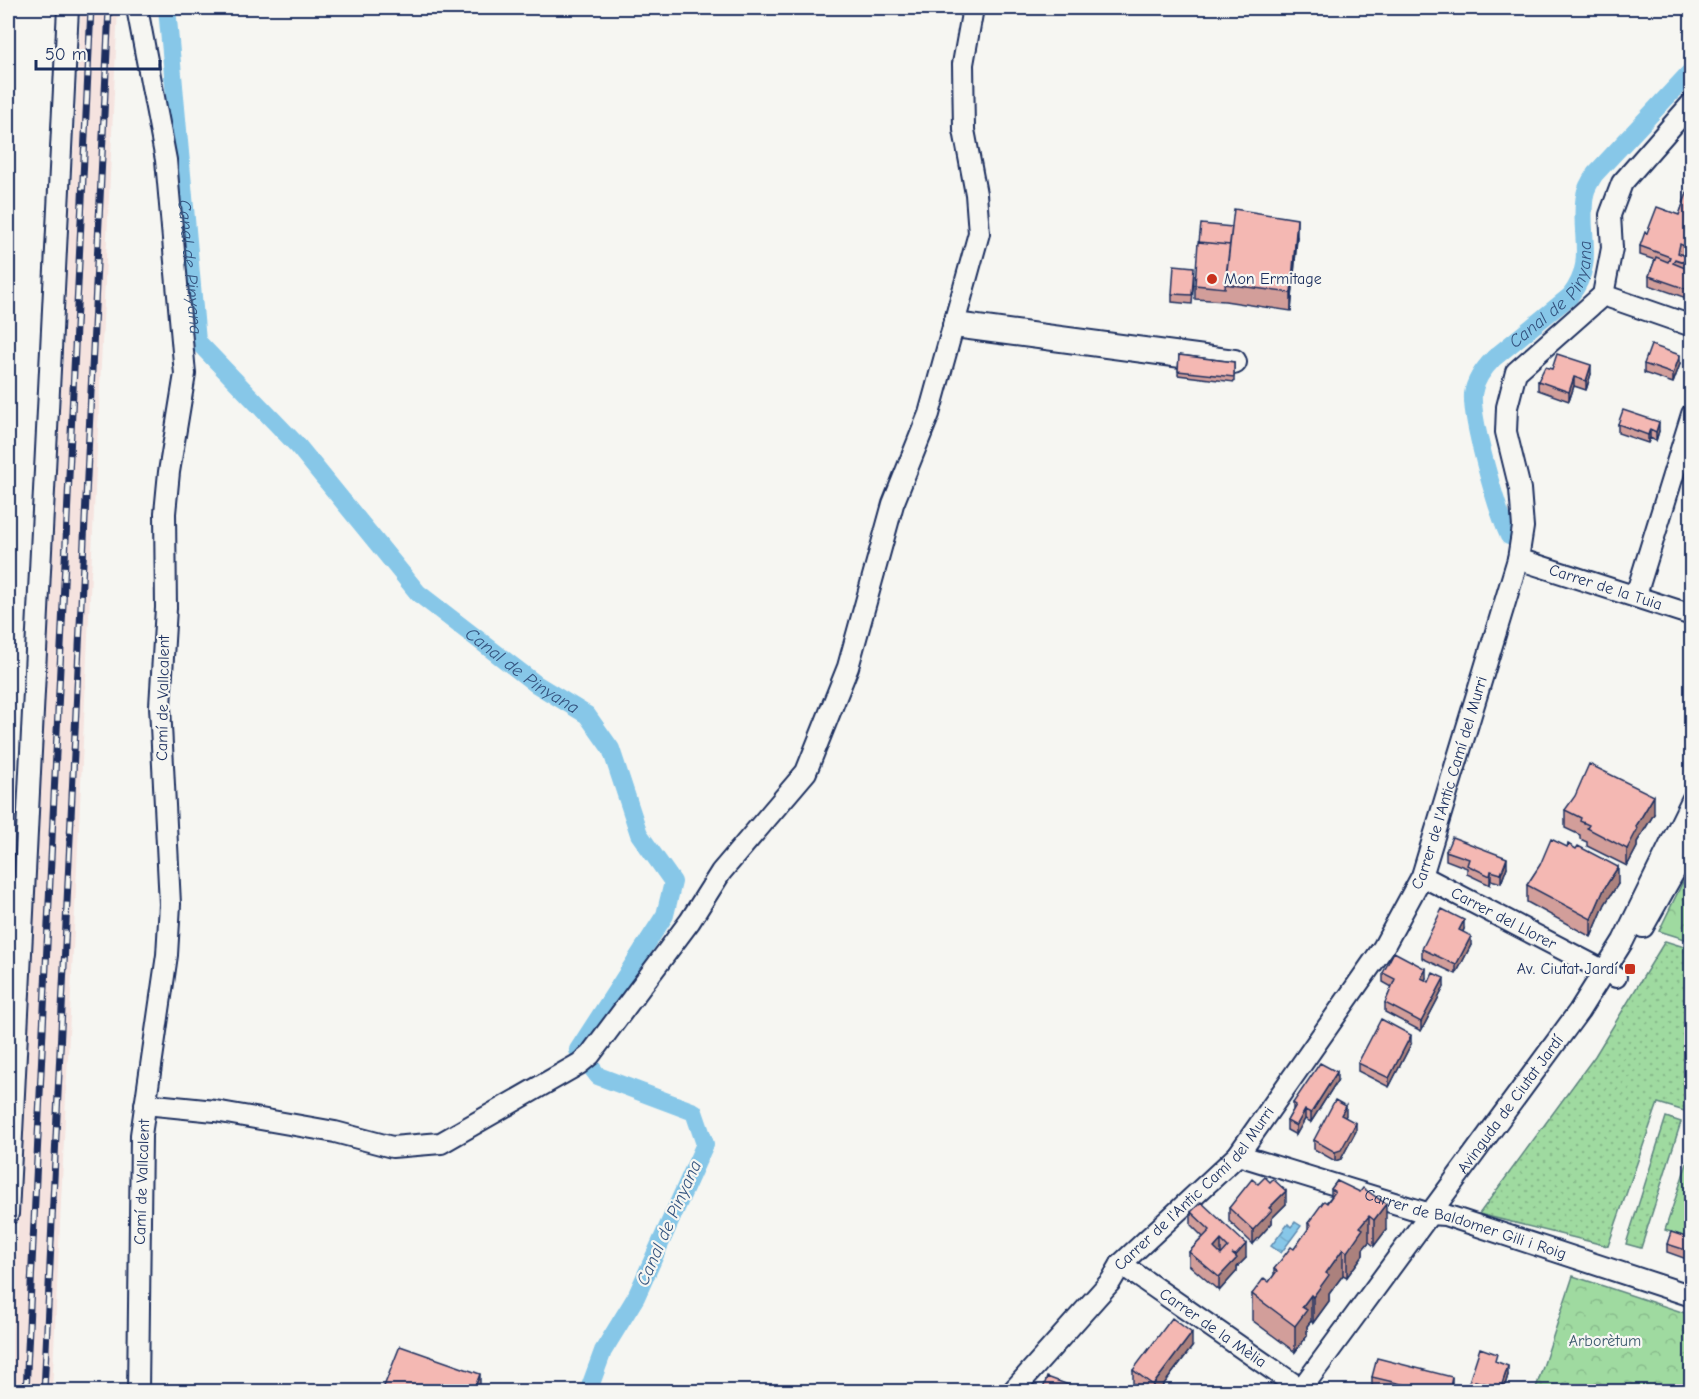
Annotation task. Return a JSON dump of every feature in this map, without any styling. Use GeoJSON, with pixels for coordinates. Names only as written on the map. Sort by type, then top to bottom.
{"type":"FeatureCollection","features":[{"type":"Feature","properties":{"kind":"street"},"geometry":{"type":"LineString","coordinates":[[8,1214],[68,8]]}},
{"type":"Feature","properties":{"kind":"street","name":"Camí de Vallcalent"},"geometry":{"type":"LineString","coordinates":[[137,8],[166,160],[185,374],[169,472],[165,513],[166,608],[160,706],[170,904],[168,945],[141,1135],[138,1392]]}},
{"type":"Feature","properties":{"kind":"street"},"geometry":{"type":"LineString","coordinates":[[145,1104],[215,1111],[324,1130],[392,1147],[441,1143],[584,1060],[690,921],[721,872],[806,772],[848,667],[893,504],[929,414],[979,232],[976,194],[964,130],[963,64],[973,8]]}},
{"type":"Feature","properties":{"kind":"street"},"geometry":{"type":"LineString","coordinates":[[1692,104],[1622,183],[1615,196],[1610,215],[1611,264],[1603,295],[1692,326]]}},
{"type":"Feature","properties":{"kind":"street","name":"Carrer de l'Antic Camí del Murri"},"geometry":{"type":"LineString","coordinates":[[1012,1392],[1110,1281],[1121,1263],[1238,1155],[1383,948],[1422,876],[1518,559],[1523,527],[1520,489],[1506,432],[1507,408],[1516,372],[1603,295]]}},
{"type":"Feature","properties":{"kind":"street"},"geometry":{"type":"LineString","coordinates":[[955,325],[1234,362]]}},
{"type":"Feature","properties":{"kind":"street"},"geometry":{"type":"LineString","coordinates":[[1636,595],[1692,414]]}},
{"type":"Feature","properties":{"kind":"street","name":"Carrer de la Tuia"},"geometry":{"type":"LineString","coordinates":[[1518,559],[1636,595],[1692,615]]}},
{"type":"Feature","properties":{"kind":"street","name":"Avinguda de Ciutat Jardí"},"geometry":{"type":"LineString","coordinates":[[1611,974],[1623,941],[1692,800]]}},
{"type":"Feature","properties":{"kind":"street","name":"Avinguda de Ciutat Jardí"},"geometry":{"type":"LineString","coordinates":[[1305,1391],[1437,1215],[1580,1011],[1611,974],[1692,840]]}},
{"type":"Feature","properties":{"kind":"street","name":"Carrer del Llorer"},"geometry":{"type":"LineString","coordinates":[[1422,876],[1611,974]]}},
{"type":"Feature","properties":{"kind":"street","name":"Carrer de Baldomer Gili i Roig"},"geometry":{"type":"LineString","coordinates":[[1238,1155],[1692,1296]]}},
{"type":"Feature","properties":{"kind":"street","name":"Carrer de la Mèlia"},"geometry":{"type":"LineString","coordinates":[[1121,1263],[1305,1391]]}},
{"type":"Feature","properties":{"kind":"shaded area"},"geometry":{"type":"Polygon","coordinates":[[[81,8],[118,8],[52,1391],[9,1392],[81,8]]]}},
{"type":"Feature","properties":{"kind":"green space"},"geometry":{"type":"Polygon","coordinates":[[[1691,865],[1691,941],[1659,931],[1691,865]]]}},
{"type":"Feature","properties":{"kind":"green space"},"geometry":{"type":"Polygon","coordinates":[[[1665,941],[1691,949],[1691,1113],[1658,1103],[1608,1246],[1479,1214],[1595,1056],[1665,941]]]}},
{"type":"Feature","properties":{"kind":"green space"},"geometry":{"type":"Polygon","coordinates":[[[1666,1117],[1681,1122],[1641,1248],[1626,1244],[1666,1117]]]}},
{"type":"Feature","properties":{"kind":"green space"},"geometry":{"type":"Polygon","coordinates":[[[1691,1151],[1691,1239],[1665,1230],[1691,1151]]]}},
{"type":"Feature","properties":{"kind":"green space","name":"Arborètum"},"geometry":{"type":"Polygon","coordinates":[[[1573,1276],[1691,1315],[1691,1391],[1535,1391],[1573,1276]]]}},
{"type":"Feature","properties":{"kind":"water"},"geometry":{"type":"Polygon","coordinates":[[[1295,1222],[1301,1226],[1281,1253],[1271,1246],[1288,1224],[1291,1227],[1295,1222]]]}},
{"type":"Feature","properties":{"kind":"building"},"geometry":{"type":"Polygon","coordinates":[[[1692,180],[1692,225],[1684,246],[1680,244],[1678,253],[1689,257],[1692,250],[1692,291],[1649,276],[1656,257],[1668,262],[1670,257],[1640,246],[1657,207],[1679,215],[1692,180]],[[1675,259],[1673,263],[1685,268],[1687,263],[1675,259]]]}},
{"type":"Feature","properties":{"kind":"building"},"geometry":{"type":"Polygon","coordinates":[[[1234,209],[1297,219],[1291,293],[1225,284],[1234,209]]]}},
{"type":"Feature","properties":{"kind":"building"},"geometry":{"type":"Polygon","coordinates":[[[1201,224],[1232,227],[1230,245],[1199,242],[1201,224]]]}},
{"type":"Feature","properties":{"kind":"building","name":"Mon Ermitage"},"geometry":{"type":"Polygon","coordinates":[[[1198,242],[1230,245],[1225,288],[1195,285],[1198,242]]]}},
{"type":"Feature","properties":{"kind":"building"},"geometry":{"type":"Polygon","coordinates":[[[1174,265],[1194,267],[1192,295],[1172,294],[1174,265]]]}},
{"type":"Feature","properties":{"kind":"building"},"geometry":{"type":"Polygon","coordinates":[[[1651,345],[1680,355],[1673,374],[1644,364],[1651,345]]]}},
{"type":"Feature","properties":{"kind":"building"},"geometry":{"type":"Polygon","coordinates":[[[1557,354],[1591,365],[1586,381],[1574,377],[1569,392],[1538,381],[1545,367],[1552,369],[1557,354]]]}},
{"type":"Feature","properties":{"kind":"building"},"geometry":{"type":"Polygon","coordinates":[[[1179,355],[1234,362],[1234,377],[1178,371],[1179,355]]]}},
{"type":"Feature","properties":{"kind":"building"},"geometry":{"type":"Polygon","coordinates":[[[1623,410],[1659,422],[1656,432],[1650,429],[1648,435],[1618,424],[1623,410]]]}},
{"type":"Feature","properties":{"kind":"building"},"geometry":{"type":"Polygon","coordinates":[[[1589,764],[1654,796],[1636,826],[1637,830],[1627,849],[1587,828],[1589,825],[1580,821],[1581,818],[1565,810],[1575,796],[1589,764]]]}},
{"type":"Feature","properties":{"kind":"building"},"geometry":{"type":"Polygon","coordinates":[[[1452,837],[1507,858],[1501,874],[1491,871],[1490,876],[1467,865],[1469,859],[1446,851],[1452,837]]]}},
{"type":"Feature","properties":{"kind":"building"},"geometry":{"type":"Polygon","coordinates":[[[1551,839],[1567,847],[1568,844],[1576,849],[1578,846],[1618,867],[1605,887],[1591,919],[1527,885],[1540,865],[1551,839]]]}},
{"type":"Feature","properties":{"kind":"building"},"geometry":{"type":"Polygon","coordinates":[[[1442,909],[1464,920],[1459,930],[1471,936],[1456,965],[1422,949],[1442,909]]]}},
{"type":"Feature","properties":{"kind":"building"},"geometry":{"type":"Polygon","coordinates":[[[1394,952],[1426,969],[1421,978],[1429,982],[1433,973],[1444,978],[1421,1022],[1385,1003],[1395,979],[1383,973],[1394,952]]]}},
{"type":"Feature","properties":{"kind":"building"},"geometry":{"type":"Polygon","coordinates":[[[1381,1019],[1411,1035],[1389,1078],[1358,1063],[1381,1019]]]}},
{"type":"Feature","properties":{"kind":"building"},"geometry":{"type":"Polygon","coordinates":[[[1320,1063],[1337,1072],[1311,1113],[1305,1110],[1296,1126],[1287,1121],[1296,1105],[1293,1103],[1320,1063]]]}},
{"type":"Feature","properties":{"kind":"building"},"geometry":{"type":"Polygon","coordinates":[[[1335,1100],[1346,1106],[1341,1115],[1356,1123],[1341,1150],[1335,1152],[1314,1140],[1335,1100]]]}},
{"type":"Feature","properties":{"kind":"building"},"geometry":{"type":"Polygon","coordinates":[[[1265,1177],[1270,1182],[1273,1179],[1286,1191],[1269,1208],[1272,1210],[1253,1230],[1229,1208],[1252,1179],[1258,1184],[1265,1177]]]}},
{"type":"Feature","properties":{"kind":"building"},"geometry":{"type":"Polygon","coordinates":[[[1337,1181],[1360,1192],[1363,1188],[1386,1204],[1374,1220],[1369,1216],[1360,1227],[1363,1229],[1347,1252],[1343,1249],[1326,1273],[1329,1275],[1313,1297],[1311,1295],[1302,1307],[1307,1310],[1295,1326],[1252,1294],[1264,1278],[1269,1282],[1277,1271],[1274,1269],[1291,1247],[1294,1249],[1311,1225],[1308,1223],[1324,1201],[1327,1203],[1335,1192],[1331,1189],[1337,1181]]]}},
{"type":"Feature","properties":{"kind":"building"},"geometry":{"type":"Polygon","coordinates":[[[1201,1202],[1246,1244],[1236,1255],[1232,1254],[1237,1258],[1219,1277],[1189,1252],[1210,1230],[1191,1212],[1201,1202]],[[1221,1240],[1214,1248],[1221,1255],[1228,1247],[1221,1240]]]}},
{"type":"Feature","properties":{"kind":"building"},"geometry":{"type":"Polygon","coordinates":[[[1671,1232],[1692,1239],[1692,1252],[1667,1244],[1671,1232]]]}},
{"type":"Feature","properties":{"kind":"building"},"geometry":{"type":"Polygon","coordinates":[[[1172,1318],[1192,1333],[1153,1385],[1133,1370],[1172,1318]]]}},
{"type":"Feature","properties":{"kind":"building"},"geometry":{"type":"Polygon","coordinates":[[[400,1346],[480,1374],[473,1392],[389,1392],[383,1389],[400,1346]]]}},
{"type":"Feature","properties":{"kind":"building"},"geometry":{"type":"Polygon","coordinates":[[[1480,1348],[1497,1354],[1495,1361],[1508,1366],[1501,1387],[1475,1381],[1473,1387],[1468,1385],[1480,1348]]]}},
{"type":"Feature","properties":{"kind":"building"},"geometry":{"type":"Polygon","coordinates":[[[1377,1358],[1452,1377],[1449,1392],[1435,1392],[1372,1377],[1377,1358]]]}},
{"type":"Feature","properties":{"kind":"building"},"geometry":{"type":"Polygon","coordinates":[[[1047,1377],[1074,1387],[1072,1392],[1042,1392],[1047,1377]]]}},
{"type":"Feature","properties":{"kind":"waterway","name":"Canal de Pinyana"},"geometry":{"type":"LineString","coordinates":[[167,8],[197,341],[298,446],[418,593],[536,684],[587,715],[611,749],[639,834],[673,882],[665,915],[578,1050],[598,1076],[694,1112],[705,1144],[636,1297],[603,1351],[588,1392]]}},
{"type":"Feature","properties":{"kind":"waterway","name":"Canal de Pinyana"},"geometry":{"type":"LineString","coordinates":[[1509,536],[1480,444],[1473,407],[1476,384],[1483,370],[1494,358],[1570,296],[1583,271],[1585,259],[1583,209],[1589,184],[1595,174],[1692,70]]}},
{"type":"Feature","properties":{"kind":"railway"},"geometry":{"type":"LineString","coordinates":[[26,1392],[91,8]]}},
{"type":"Feature","properties":{"kind":"railway"},"geometry":{"type":"LineString","coordinates":[[44,1392],[109,8]]}},
{"type":"Feature","properties":{"kind":"place","name":"Mon Ermitage"},"geometry":{"type":"Point","coordinates":[1212,279]}},
{"type":"Feature","properties":{"kind":"place","name":"Av. Ciutat Jardí"},"geometry":{"type":"Point","coordinates":[1630,969]}}]}
